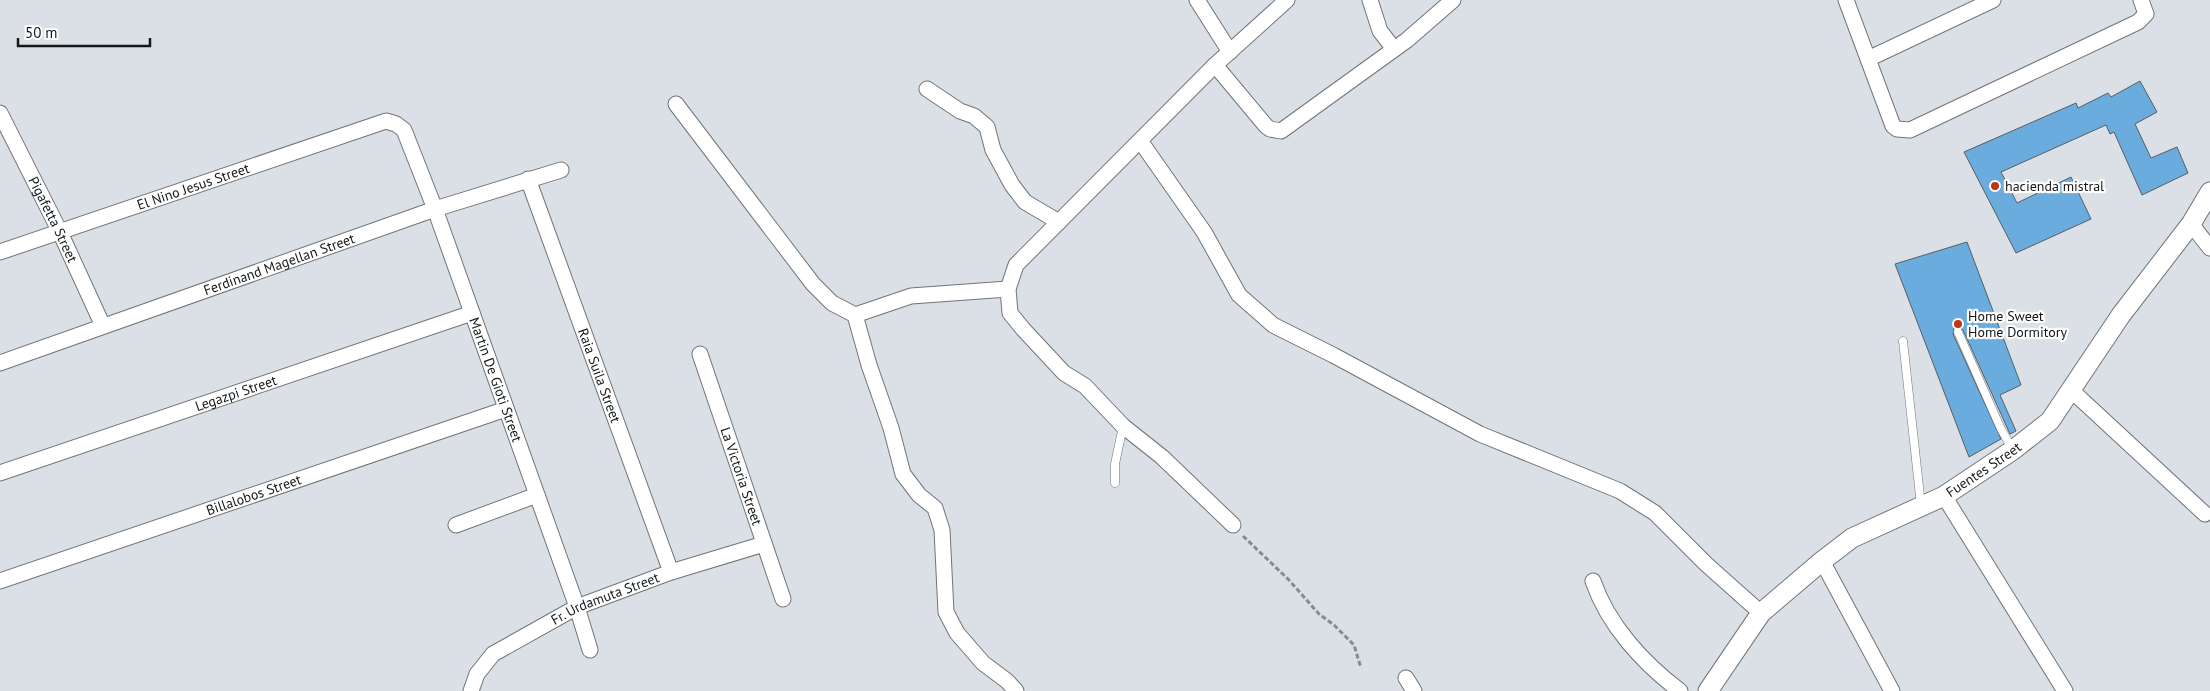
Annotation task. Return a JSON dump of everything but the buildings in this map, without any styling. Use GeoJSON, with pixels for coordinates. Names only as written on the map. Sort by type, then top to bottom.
{"type":"FeatureCollection","features":[{"type":"Feature","properties":{"kind":"street"},"geometry":{"type":"LineString","coordinates":[[1197,0],[1230,52]]}},
{"type":"Feature","properties":{"kind":"street"},"geometry":{"type":"LineString","coordinates":[[1233,525],[1162,457],[1123,426],[1085,386],[1064,373],[1010,313],[1008,289],[1016,265],[1141,142],[1215,65],[1287,0]]}},
{"type":"Feature","properties":{"kind":"street"},"geometry":{"type":"LineString","coordinates":[[1370,0],[1380,32],[1394,49]]}},
{"type":"Feature","properties":{"kind":"street"},"geometry":{"type":"LineString","coordinates":[[1215,65],[1266,126],[1270,129],[1281,130],[1394,49],[1453,0]]}},
{"type":"Feature","properties":{"kind":"street"},"geometry":{"type":"LineString","coordinates":[[1846,0],[1893,126],[1897,130],[1910,130],[2138,22],[2146,14],[2141,0]]}},
{"type":"Feature","properties":{"kind":"street"},"geometry":{"type":"LineString","coordinates":[[1868,59],[1993,0]]}},
{"type":"Feature","properties":{"kind":"street"},"geometry":{"type":"LineString","coordinates":[[927,89],[960,111],[974,116],[987,127],[994,150],[1012,186],[1025,202],[1060,222]]}},
{"type":"Feature","properties":{"kind":"street"},"geometry":{"type":"LineString","coordinates":[[676,104],[813,284],[832,303],[855,315],[904,474],[919,495],[935,508],[942,530],[946,612],[957,634],[983,663],[1007,680],[1016,691]]}},
{"type":"Feature","properties":{"kind":"street","name":"Pigafetta Street"},"geometry":{"type":"LineString","coordinates":[[0,113],[6,138],[59,230],[104,326]]}},
{"type":"Feature","properties":{"kind":"street","name":"Martin De Gioti Street"},"geometry":{"type":"LineString","coordinates":[[386,121],[396,124],[404,130],[435,209],[577,606],[590,650]]}},
{"type":"Feature","properties":{"kind":"street","name":"El Nino Jesus Street"},"geometry":{"type":"LineString","coordinates":[[0,252],[59,230],[386,121]]}},
{"type":"Feature","properties":{"kind":"street"},"geometry":{"type":"LineString","coordinates":[[1141,142],[1204,232],[1239,295],[1254,311],[1273,325],[1480,434],[1620,492],[1655,513],[1706,564],[1761,614]]}},
{"type":"Feature","properties":{"kind":"street","name":"Ferdinand Magellan Street"},"geometry":{"type":"LineString","coordinates":[[0,363],[435,209],[561,170]]}},
{"type":"Feature","properties":{"kind":"street","name":"Raia Suila Street"},"geometry":{"type":"LineString","coordinates":[[528,179],[671,572]]}},
{"type":"Feature","properties":{"kind":"street","name":"Fuentes Street"},"geometry":{"type":"LineString","coordinates":[[1708,691],[1761,614],[1822,561],[1852,538],[1944,496],[2012,450],[2050,421],[2121,315],[2191,224],[2210,192]]}},
{"type":"Feature","properties":{"kind":"street"},"geometry":{"type":"LineString","coordinates":[[2191,224],[2210,248]]}},
{"type":"Feature","properties":{"kind":"street"},"geometry":{"type":"LineString","coordinates":[[855,315],[911,296],[1008,289]]}},
{"type":"Feature","properties":{"kind":"street","name":"Legazpi Street"},"geometry":{"type":"LineString","coordinates":[[0,473],[472,313]]}},
{"type":"Feature","properties":{"kind":"street","name":"La Victoria Street"},"geometry":{"type":"LineString","coordinates":[[700,354],[783,599]]}},
{"type":"Feature","properties":{"kind":"street"},"geometry":{"type":"LineString","coordinates":[[2071,390],[2205,514]]}},
{"type":"Feature","properties":{"kind":"street","name":"Billalobos Street"},"geometry":{"type":"LineString","coordinates":[[0,582],[506,409]]}},
{"type":"Feature","properties":{"kind":"street"},"geometry":{"type":"LineString","coordinates":[[456,525],[537,494]]}},
{"type":"Feature","properties":{"kind":"street"},"geometry":{"type":"LineString","coordinates":[[1944,496],[2065,691]]}},
{"type":"Feature","properties":{"kind":"street","name":"Fr. Urdamuta Street"},"geometry":{"type":"LineString","coordinates":[[471,691],[477,674],[493,654],[577,606],[671,572],[764,544]]}},
{"type":"Feature","properties":{"kind":"street"},"geometry":{"type":"LineString","coordinates":[[1822,561],[1892,691]]}},
{"type":"Feature","properties":{"kind":"street"},"geometry":{"type":"LineString","coordinates":[[1593,580],[1598,596],[1637,652],[1653,671],[1680,691]]}},
{"type":"Feature","properties":{"kind":"street"},"geometry":{"type":"LineString","coordinates":[[1406,678],[1414,691]]}},
{"type":"Feature","properties":{"kind":"lane"},"geometry":{"type":"LineString","coordinates":[[1958,332],[2012,450]]}},
{"type":"Feature","properties":{"kind":"lane"},"geometry":{"type":"LineString","coordinates":[[1903,340],[1921,506]]}},
{"type":"Feature","properties":{"kind":"lane"},"geometry":{"type":"LineString","coordinates":[[1115,483],[1115,464],[1123,426]]}},
{"type":"Feature","properties":{"kind":"path"},"geometry":{"type":"LineString","coordinates":[[1233,525],[1319,614],[1334,625],[1354,645],[1361,668]]}},
{"type":"Feature","properties":{"kind":"place","name":"hacienda mistral"},"geometry":{"type":"Point","coordinates":[1995,186]}},
{"type":"Feature","properties":{"kind":"place","name":"Home Sweet Home Dormitory"},"geometry":{"type":"Point","coordinates":[1958,324]}}]}
